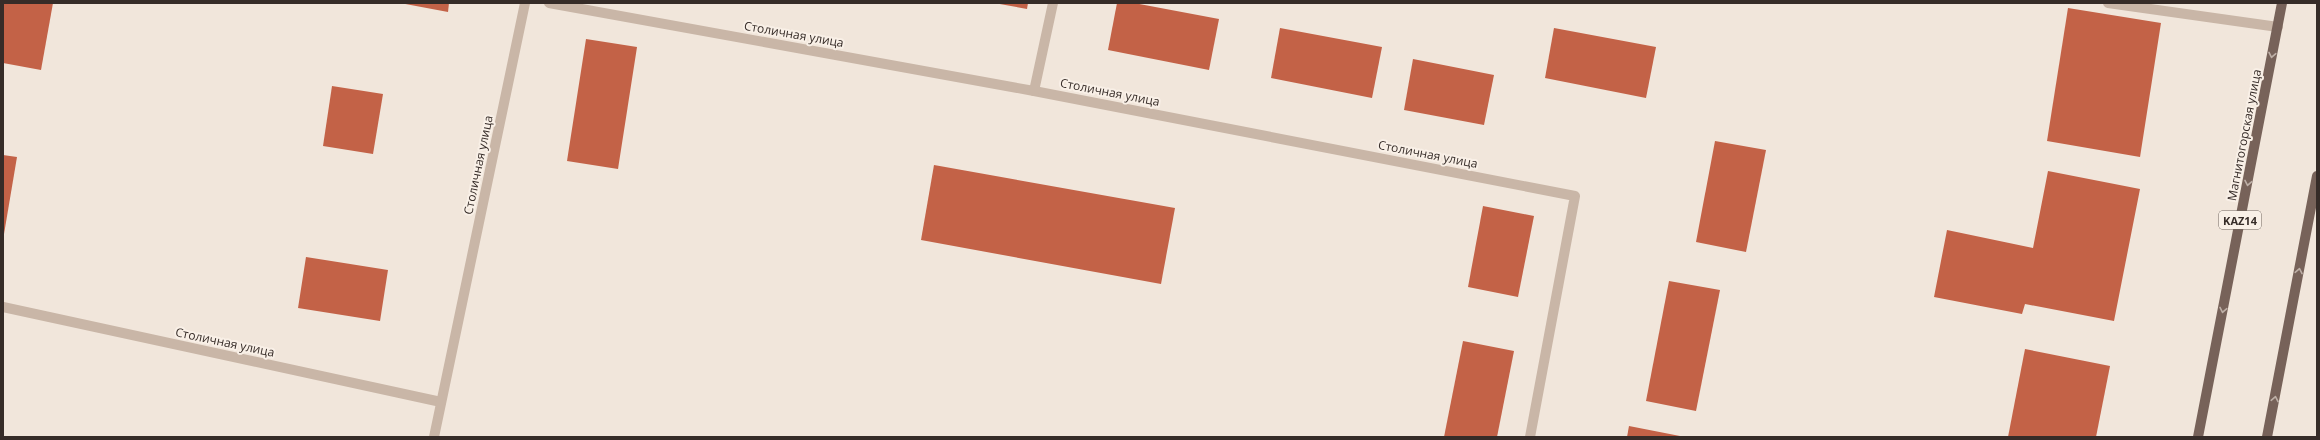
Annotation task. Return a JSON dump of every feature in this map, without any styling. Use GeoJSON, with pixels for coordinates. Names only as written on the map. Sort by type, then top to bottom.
{"type":"FeatureCollection","features":[{"type":"Feature","properties":{"kind":"main road","name":"Магнитогорская улица"},"geometry":{"type":"LineString","coordinates":[[2198,437],[2282,3]]}},
{"type":"Feature","properties":{"kind":"main road"},"geometry":{"type":"LineString","coordinates":[[2267,437],[2317,176]]}},
{"type":"Feature","properties":{"kind":"street","name":"Столичная улица"},"geometry":{"type":"LineString","coordinates":[[434,437],[525,3]]}},
{"type":"Feature","properties":{"kind":"street","name":"Столичная улица"},"geometry":{"type":"LineString","coordinates":[[549,3],[1034,91],[1575,196],[1530,437]]}},
{"type":"Feature","properties":{"kind":"street"},"geometry":{"type":"LineString","coordinates":[[1034,91],[1053,3]]}},
{"type":"Feature","properties":{"kind":"street"},"geometry":{"type":"LineString","coordinates":[[2108,3],[2278,27]]}},
{"type":"Feature","properties":{"kind":"street","name":"Столичная улица"},"geometry":{"type":"LineString","coordinates":[[3,306],[441,402]]}},
{"type":"Feature","properties":{"kind":"building"},"geometry":{"type":"Polygon","coordinates":[[[3,3],[53,3],[41,70],[3,63],[3,3]]]}},
{"type":"Feature","properties":{"kind":"building"},"geometry":{"type":"Polygon","coordinates":[[[400,3],[449,3],[448,12],[400,3]]]}},
{"type":"Feature","properties":{"kind":"building"},"geometry":{"type":"Polygon","coordinates":[[[994,3],[1028,3],[1027,9],[994,3]]]}},
{"type":"Feature","properties":{"kind":"building"},"geometry":{"type":"Polygon","coordinates":[[[1117,3],[1134,3],[1219,19],[1209,70],[1108,50],[1117,3]]]}},
{"type":"Feature","properties":{"kind":"building"},"geometry":{"type":"Polygon","coordinates":[[[2068,8],[2161,23],[2140,157],[2047,141],[2068,8]]]}},
{"type":"Feature","properties":{"kind":"building"},"geometry":{"type":"Polygon","coordinates":[[[1280,28],[1382,47],[1372,98],[1271,78],[1280,28]]]}},
{"type":"Feature","properties":{"kind":"building"},"geometry":{"type":"Polygon","coordinates":[[[1554,28],[1656,47],[1646,98],[1545,78],[1554,28]]]}},
{"type":"Feature","properties":{"kind":"building"},"geometry":{"type":"Polygon","coordinates":[[[586,39],[637,47],[618,169],[567,161],[586,39]]]}},
{"type":"Feature","properties":{"kind":"building"},"geometry":{"type":"Polygon","coordinates":[[[1413,59],[1494,75],[1484,125],[1404,110],[1413,59]]]}},
{"type":"Feature","properties":{"kind":"building"},"geometry":{"type":"Polygon","coordinates":[[[332,86],[383,94],[373,154],[323,146],[332,86]]]}},
{"type":"Feature","properties":{"kind":"building"},"geometry":{"type":"Polygon","coordinates":[[[1715,141],[1766,150],[1746,252],[1696,242],[1715,141]]]}},
{"type":"Feature","properties":{"kind":"building"},"geometry":{"type":"Polygon","coordinates":[[[3,155],[17,157],[4,234],[3,234],[3,155]]]}},
{"type":"Feature","properties":{"kind":"building"},"geometry":{"type":"Polygon","coordinates":[[[934,165],[1175,208],[1161,284],[921,240],[934,165]]]}},
{"type":"Feature","properties":{"kind":"building"},"geometry":{"type":"Polygon","coordinates":[[[2048,171],[2140,189],[2114,321],[2025,304],[2022,314],[1934,297],[1947,230],[2033,248],[2048,171]]]}},
{"type":"Feature","properties":{"kind":"building"},"geometry":{"type":"Polygon","coordinates":[[[1483,206],[1534,216],[1518,297],[1468,287],[1483,206]]]}},
{"type":"Feature","properties":{"kind":"building"},"geometry":{"type":"Polygon","coordinates":[[[306,257],[388,270],[380,321],[298,308],[306,257]]]}},
{"type":"Feature","properties":{"kind":"building"},"geometry":{"type":"Polygon","coordinates":[[[1669,281],[1720,290],[1696,411],[1646,401],[1669,281]]]}},
{"type":"Feature","properties":{"kind":"building"},"geometry":{"type":"Polygon","coordinates":[[[1463,341],[1514,351],[1497,437],[1444,437],[1463,341]]]}},
{"type":"Feature","properties":{"kind":"building"},"geometry":{"type":"Polygon","coordinates":[[[2025,349],[2110,366],[2096,437],[2008,437],[2025,349]]]}},
{"type":"Feature","properties":{"kind":"building"},"geometry":{"type":"Polygon","coordinates":[[[1629,426],[1680,436],[1680,437],[1627,437],[1629,426]]]}}]}
